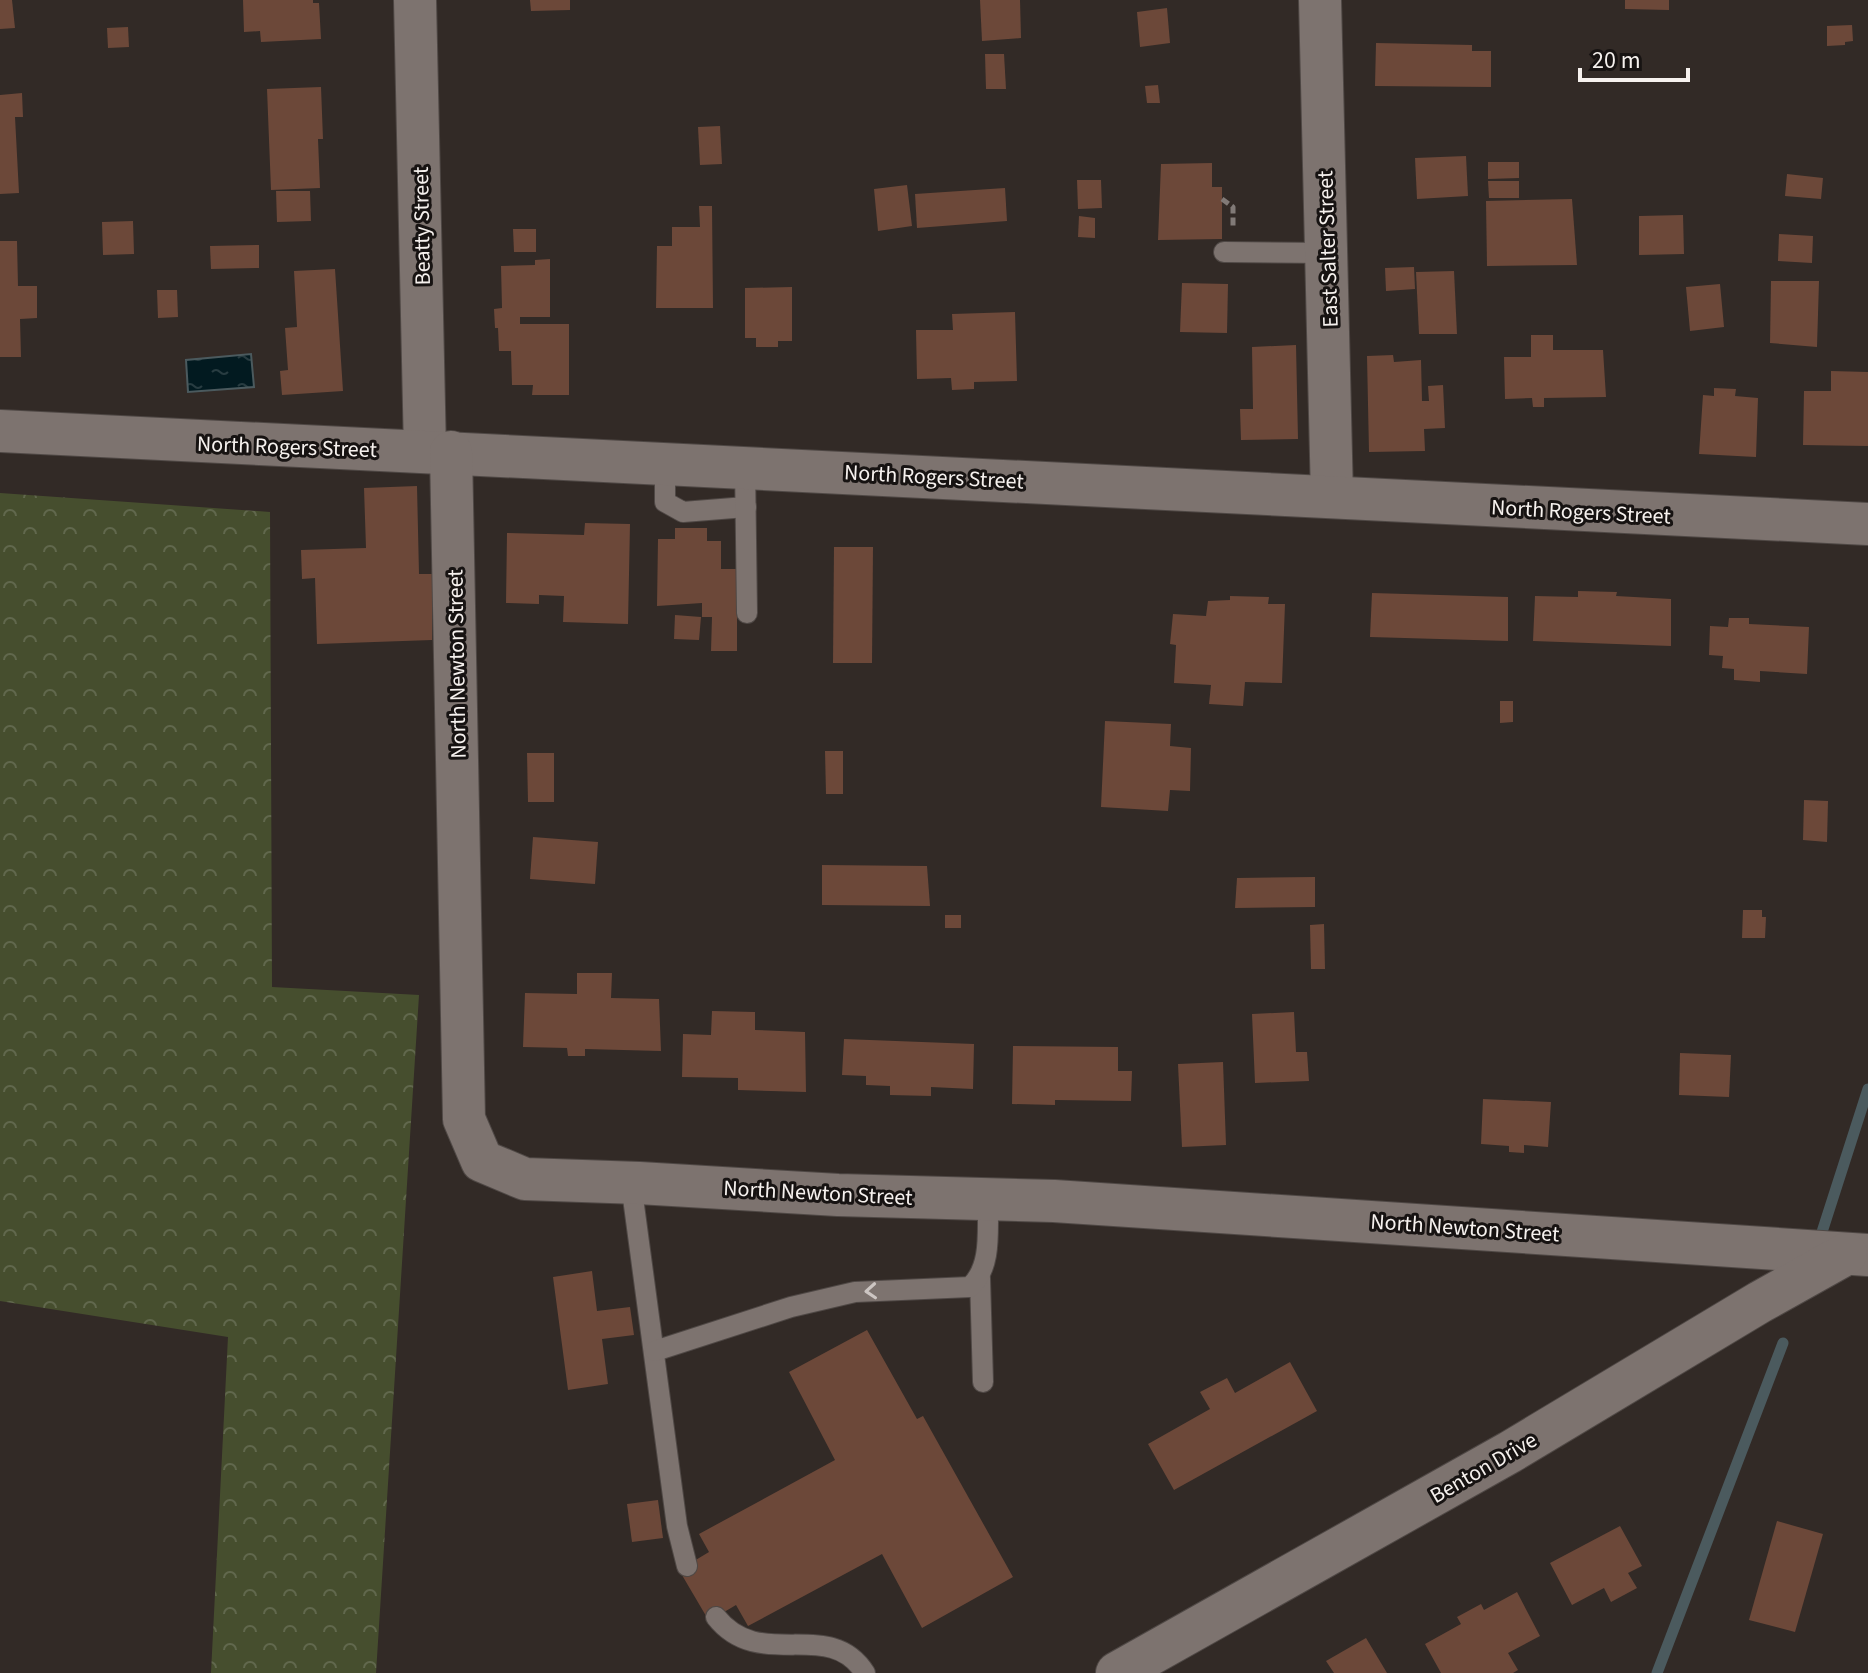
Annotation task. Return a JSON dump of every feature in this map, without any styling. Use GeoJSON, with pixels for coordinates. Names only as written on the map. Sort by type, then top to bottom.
{"type":"FeatureCollection","features":[{"type":"Feature","properties":{"kind":"street","name":"Beatty Street"},"geometry":{"type":"LineString","coordinates":[[415,0],[438,452]]}},
{"type":"Feature","properties":{"kind":"street","name":"East Salter Street"},"geometry":{"type":"LineString","coordinates":[[1320,0],[1332,497]]}},
{"type":"Feature","properties":{"kind":"street","name":"North Rogers Street"},"geometry":{"type":"LineString","coordinates":[[0,431],[1868,524]]}},
{"type":"Feature","properties":{"kind":"street","name":"North Newton Street"},"geometry":{"type":"LineString","coordinates":[[438,452],[464,1119],[482,1161],[525,1179],[838,1195],[1054,1201],[1857,1255]]}},
{"type":"Feature","properties":{"kind":"street","name":"Benton Drive"},"geometry":{"type":"LineString","coordinates":[[1117,1673],[1484,1467],[1760,1302],[1857,1255]]}},
{"type":"Feature","properties":{"kind":"lane"},"geometry":{"type":"LineString","coordinates":[[1224,252],[1327,253]]}},
{"type":"Feature","properties":{"kind":"lane"},"geometry":{"type":"LineString","coordinates":[[665,463],[665,502],[683,512],[746,507]]}},
{"type":"Feature","properties":{"kind":"lane"},"geometry":{"type":"LineString","coordinates":[[745,466],[747,613]]}},
{"type":"Feature","properties":{"kind":"lane"},"geometry":{"type":"LineString","coordinates":[[631,1183],[677,1526],[687,1566]]}},
{"type":"Feature","properties":{"kind":"lane"},"geometry":{"type":"LineString","coordinates":[[983,1382],[980,1278],[985,1262],[988,1199]]}},
{"type":"Feature","properties":{"kind":"lane"},"geometry":{"type":"LineString","coordinates":[[655,1351],[791,1307],[855,1292],[970,1287],[980,1278]]}},
{"type":"Feature","properties":{"kind":"lane"},"geometry":{"type":"LineString","coordinates":[[716,1617],[731,1637],[755,1649],[846,1652],[859,1662],[865,1673]]}},
{"type":"Feature","properties":{"kind":"green space"},"geometry":{"type":"Polygon","coordinates":[[[0,493],[270,512],[272,987],[419,995],[376,1673],[211,1673],[228,1337],[0,1301],[0,493]]]}},
{"type":"Feature","properties":{"kind":"water"},"geometry":{"type":"Polygon","coordinates":[[[251,354],[254,387],[188,392],[186,360],[251,354]]]}},
{"type":"Feature","properties":{"kind":"building"},"geometry":{"type":"Polygon","coordinates":[[[0,0],[12,0],[15,28],[0,29],[0,0]]]}},
{"type":"Feature","properties":{"kind":"building"},"geometry":{"type":"Polygon","coordinates":[[[243,0],[313,0],[313,3],[319,3],[321,39],[261,42],[260,31],[244,32],[243,0]]]}},
{"type":"Feature","properties":{"kind":"building"},"geometry":{"type":"Polygon","coordinates":[[[530,0],[570,0],[570,10],[531,11],[530,0]]]}},
{"type":"Feature","properties":{"kind":"building"},"geometry":{"type":"Polygon","coordinates":[[[980,0],[1020,0],[1021,38],[982,41],[980,0]]]}},
{"type":"Feature","properties":{"kind":"building"},"geometry":{"type":"Polygon","coordinates":[[[1625,0],[1669,0],[1669,10],[1625,9],[1625,0]]]}},
{"type":"Feature","properties":{"kind":"building"},"geometry":{"type":"Polygon","coordinates":[[[1167,8],[1170,43],[1140,47],[1137,12],[1167,8]]]}},
{"type":"Feature","properties":{"kind":"building"},"geometry":{"type":"Polygon","coordinates":[[[1852,25],[1853,41],[1845,42],[1845,45],[1827,46],[1827,26],[1852,25]]]}},
{"type":"Feature","properties":{"kind":"building"},"geometry":{"type":"Polygon","coordinates":[[[128,27],[129,47],[108,48],[107,28],[128,27]]]}},
{"type":"Feature","properties":{"kind":"building"},"geometry":{"type":"Polygon","coordinates":[[[1376,43],[1472,45],[1472,51],[1491,51],[1491,87],[1375,86],[1376,43]]]}},
{"type":"Feature","properties":{"kind":"building"},"geometry":{"type":"Polygon","coordinates":[[[985,54],[1004,54],[1006,89],[986,89],[985,54]]]}},
{"type":"Feature","properties":{"kind":"building"},"geometry":{"type":"Polygon","coordinates":[[[1158,85],[1160,103],[1147,103],[1145,86],[1158,85]]]}},
{"type":"Feature","properties":{"kind":"building"},"geometry":{"type":"Polygon","coordinates":[[[321,87],[323,139],[318,139],[320,188],[271,190],[267,89],[321,87]]]}},
{"type":"Feature","properties":{"kind":"building"},"geometry":{"type":"Polygon","coordinates":[[[22,93],[23,117],[15,117],[19,193],[0,194],[0,95],[22,93]]]}},
{"type":"Feature","properties":{"kind":"building"},"geometry":{"type":"Polygon","coordinates":[[[720,126],[722,164],[700,165],[698,127],[720,126]]]}},
{"type":"Feature","properties":{"kind":"building"},"geometry":{"type":"Polygon","coordinates":[[[1466,156],[1468,196],[1417,199],[1415,158],[1466,156]]]}},
{"type":"Feature","properties":{"kind":"building"},"geometry":{"type":"Polygon","coordinates":[[[1488,162],[1519,162],[1519,178],[1488,179],[1488,162]]]}},
{"type":"Feature","properties":{"kind":"building"},"geometry":{"type":"Polygon","coordinates":[[[1212,163],[1212,187],[1222,187],[1222,239],[1158,240],[1161,164],[1212,163]]]}},
{"type":"Feature","properties":{"kind":"building"},"geometry":{"type":"Polygon","coordinates":[[[1787,174],[1823,178],[1821,199],[1785,196],[1787,174]]]}},
{"type":"Feature","properties":{"kind":"building"},"geometry":{"type":"Polygon","coordinates":[[[1077,180],[1101,180],[1102,208],[1078,209],[1077,180]]]}},
{"type":"Feature","properties":{"kind":"building"},"geometry":{"type":"Polygon","coordinates":[[[1488,181],[1519,181],[1519,198],[1489,198],[1488,181]]]}},
{"type":"Feature","properties":{"kind":"building"},"geometry":{"type":"Polygon","coordinates":[[[907,185],[912,226],[878,231],[874,189],[907,185]]]}},
{"type":"Feature","properties":{"kind":"building"},"geometry":{"type":"Polygon","coordinates":[[[1005,188],[1007,221],[917,228],[915,194],[1005,188]]]}},
{"type":"Feature","properties":{"kind":"building"},"geometry":{"type":"Polygon","coordinates":[[[276,191],[310,191],[311,221],[277,222],[276,191]]]}},
{"type":"Feature","properties":{"kind":"building"},"geometry":{"type":"Polygon","coordinates":[[[1572,199],[1577,265],[1487,266],[1486,201],[1572,199]]]}},
{"type":"Feature","properties":{"kind":"building"},"geometry":{"type":"Polygon","coordinates":[[[699,206],[712,206],[713,308],[656,308],[657,246],[672,246],[672,227],[700,227],[699,206]]]}},
{"type":"Feature","properties":{"kind":"building"},"geometry":{"type":"Polygon","coordinates":[[[1683,215],[1684,254],[1639,255],[1639,216],[1683,215]]]}},
{"type":"Feature","properties":{"kind":"building"},"geometry":{"type":"Polygon","coordinates":[[[1079,216],[1095,218],[1095,238],[1078,237],[1079,216]]]}},
{"type":"Feature","properties":{"kind":"building"},"geometry":{"type":"Polygon","coordinates":[[[133,221],[134,254],[103,255],[102,222],[133,221]]]}},
{"type":"Feature","properties":{"kind":"building"},"geometry":{"type":"Polygon","coordinates":[[[513,229],[536,229],[536,252],[514,252],[513,229]]]}},
{"type":"Feature","properties":{"kind":"building"},"geometry":{"type":"Polygon","coordinates":[[[1779,234],[1813,236],[1812,263],[1778,261],[1779,234]]]}},
{"type":"Feature","properties":{"kind":"building"},"geometry":{"type":"Polygon","coordinates":[[[0,241],[17,241],[18,286],[37,286],[37,318],[20,319],[21,357],[0,357],[0,241]]]}},
{"type":"Feature","properties":{"kind":"building"},"geometry":{"type":"Polygon","coordinates":[[[259,245],[259,268],[211,269],[210,246],[259,245]]]}},
{"type":"Feature","properties":{"kind":"building"},"geometry":{"type":"Polygon","coordinates":[[[550,259],[550,317],[520,317],[520,324],[569,324],[569,395],[532,395],[533,385],[512,385],[511,351],[499,351],[498,328],[495,328],[494,309],[502,308],[501,266],[535,265],[535,260],[550,259]]]}},
{"type":"Feature","properties":{"kind":"building"},"geometry":{"type":"Polygon","coordinates":[[[1414,267],[1415,289],[1386,291],[1385,268],[1414,267]]]}},
{"type":"Feature","properties":{"kind":"building"},"geometry":{"type":"Polygon","coordinates":[[[335,269],[343,391],[282,395],[280,371],[288,370],[285,328],[297,327],[294,271],[335,269]]]}},
{"type":"Feature","properties":{"kind":"building"},"geometry":{"type":"Polygon","coordinates":[[[1454,271],[1457,334],[1419,334],[1416,272],[1454,271]]]}},
{"type":"Feature","properties":{"kind":"building"},"geometry":{"type":"Polygon","coordinates":[[[1771,281],[1819,281],[1817,347],[1770,343],[1771,281]]]}},
{"type":"Feature","properties":{"kind":"building"},"geometry":{"type":"Polygon","coordinates":[[[1182,283],[1228,284],[1227,333],[1180,332],[1182,283]]]}},
{"type":"Feature","properties":{"kind":"building"},"geometry":{"type":"Polygon","coordinates":[[[1720,284],[1724,327],[1690,331],[1686,287],[1720,284]]]}},
{"type":"Feature","properties":{"kind":"building"},"geometry":{"type":"Polygon","coordinates":[[[792,287],[792,341],[778,341],[778,347],[756,347],[756,338],[745,338],[745,288],[792,287]]]}},
{"type":"Feature","properties":{"kind":"building"},"geometry":{"type":"Polygon","coordinates":[[[157,290],[177,290],[178,317],[158,318],[157,290]]]}},
{"type":"Feature","properties":{"kind":"building"},"geometry":{"type":"Polygon","coordinates":[[[1015,312],[1017,381],[974,382],[974,389],[952,390],[951,378],[917,379],[916,330],[953,330],[952,314],[1015,312]]]}},
{"type":"Feature","properties":{"kind":"building"},"geometry":{"type":"Polygon","coordinates":[[[1531,335],[1553,335],[1553,350],[1603,350],[1606,397],[1544,398],[1544,407],[1533,407],[1532,398],[1505,399],[1504,357],[1531,357],[1531,335]]]}},
{"type":"Feature","properties":{"kind":"building"},"geometry":{"type":"Polygon","coordinates":[[[1296,345],[1298,439],[1241,440],[1240,409],[1253,409],[1252,347],[1296,345]]]}},
{"type":"Feature","properties":{"kind":"building"},"geometry":{"type":"Polygon","coordinates":[[[1393,355],[1394,362],[1421,360],[1422,401],[1429,401],[1428,386],[1443,385],[1445,428],[1424,429],[1425,451],[1369,452],[1367,356],[1393,355]]]}},
{"type":"Feature","properties":{"kind":"building"},"geometry":{"type":"Polygon","coordinates":[[[1831,371],[1868,372],[1868,446],[1803,445],[1804,391],[1831,391],[1831,371]]]}},
{"type":"Feature","properties":{"kind":"building"},"geometry":{"type":"Polygon","coordinates":[[[1714,388],[1736,389],[1735,396],[1758,398],[1756,457],[1699,454],[1703,395],[1714,396],[1714,388]]]}},
{"type":"Feature","properties":{"kind":"building"},"geometry":{"type":"Polygon","coordinates":[[[417,486],[419,574],[432,574],[432,640],[317,644],[315,578],[302,579],[301,550],[366,548],[364,488],[417,486]]]}},
{"type":"Feature","properties":{"kind":"building"},"geometry":{"type":"Polygon","coordinates":[[[585,523],[630,524],[628,624],[563,622],[564,596],[539,595],[539,604],[506,603],[507,533],[584,535],[585,523]]]}},
{"type":"Feature","properties":{"kind":"building"},"geometry":{"type":"Polygon","coordinates":[[[675,528],[707,528],[707,541],[721,541],[721,569],[737,569],[737,651],[711,651],[712,617],[702,617],[702,603],[657,606],[658,539],[675,539],[675,528]]]}},
{"type":"Feature","properties":{"kind":"building"},"geometry":{"type":"Polygon","coordinates":[[[834,547],[873,547],[872,663],[833,663],[834,547]]]}},
{"type":"Feature","properties":{"kind":"building"},"geometry":{"type":"Polygon","coordinates":[[[1578,591],[1671,599],[1671,646],[1533,641],[1535,596],[1578,597],[1578,591]]]}},
{"type":"Feature","properties":{"kind":"building"},"geometry":{"type":"Polygon","coordinates":[[[1372,593],[1508,597],[1508,641],[1370,637],[1372,593]]]}},
{"type":"Feature","properties":{"kind":"building"},"geometry":{"type":"Polygon","coordinates":[[[1230,596],[1269,597],[1268,604],[1285,604],[1282,683],[1245,682],[1243,706],[1209,704],[1211,685],[1174,683],[1176,645],[1170,644],[1173,614],[1206,616],[1208,601],[1230,600],[1230,596]]]}},
{"type":"Feature","properties":{"kind":"building"},"geometry":{"type":"Polygon","coordinates":[[[675,615],[701,617],[699,640],[674,639],[675,615]]]}},
{"type":"Feature","properties":{"kind":"building"},"geometry":{"type":"Polygon","coordinates":[[[1729,618],[1749,618],[1749,624],[1809,627],[1807,674],[1760,671],[1760,682],[1734,680],[1734,669],[1722,668],[1723,656],[1709,655],[1710,626],[1728,627],[1729,618]]]}},
{"type":"Feature","properties":{"kind":"building"},"geometry":{"type":"Polygon","coordinates":[[[1500,701],[1513,701],[1513,722],[1500,723],[1500,701]]]}},
{"type":"Feature","properties":{"kind":"building"},"geometry":{"type":"Polygon","coordinates":[[[1105,721],[1171,724],[1170,746],[1191,748],[1190,791],[1170,790],[1168,811],[1101,807],[1105,721]]]}},
{"type":"Feature","properties":{"kind":"building"},"geometry":{"type":"Polygon","coordinates":[[[825,751],[843,751],[843,794],[826,794],[825,751]]]}},
{"type":"Feature","properties":{"kind":"building"},"geometry":{"type":"Polygon","coordinates":[[[527,753],[554,753],[554,802],[528,802],[527,753]]]}},
{"type":"Feature","properties":{"kind":"building"},"geometry":{"type":"Polygon","coordinates":[[[1804,800],[1828,801],[1827,842],[1803,840],[1804,800]]]}},
{"type":"Feature","properties":{"kind":"building"},"geometry":{"type":"Polygon","coordinates":[[[533,837],[598,842],[595,884],[530,879],[533,837]]]}},
{"type":"Feature","properties":{"kind":"building"},"geometry":{"type":"Polygon","coordinates":[[[822,865],[927,866],[930,906],[822,905],[822,865]]]}},
{"type":"Feature","properties":{"kind":"building"},"geometry":{"type":"Polygon","coordinates":[[[1315,877],[1315,907],[1235,908],[1237,878],[1315,877]]]}},
{"type":"Feature","properties":{"kind":"building"},"geometry":{"type":"Polygon","coordinates":[[[1743,910],[1762,910],[1762,917],[1766,917],[1765,938],[1742,938],[1743,910]]]}},
{"type":"Feature","properties":{"kind":"building"},"geometry":{"type":"Polygon","coordinates":[[[945,915],[961,915],[961,928],[945,928],[945,915]]]}},
{"type":"Feature","properties":{"kind":"building"},"geometry":{"type":"Polygon","coordinates":[[[1324,924],[1325,969],[1311,969],[1310,925],[1324,924]]]}},
{"type":"Feature","properties":{"kind":"building"},"geometry":{"type":"Polygon","coordinates":[[[577,973],[612,973],[611,998],[659,999],[661,1051],[585,1049],[585,1056],[568,1056],[567,1048],[523,1047],[525,993],[577,994],[577,973]]]}},
{"type":"Feature","properties":{"kind":"building"},"geometry":{"type":"Polygon","coordinates":[[[712,1011],[755,1012],[755,1030],[805,1032],[806,1092],[738,1090],[738,1078],[682,1077],[683,1034],[711,1035],[712,1011]]]}},
{"type":"Feature","properties":{"kind":"building"},"geometry":{"type":"Polygon","coordinates":[[[1294,1012],[1296,1052],[1307,1052],[1309,1081],[1255,1083],[1252,1014],[1294,1012]]]}},
{"type":"Feature","properties":{"kind":"building"},"geometry":{"type":"Polygon","coordinates":[[[844,1039],[974,1044],[973,1089],[931,1087],[931,1096],[890,1095],[890,1086],[866,1085],[866,1076],[842,1075],[844,1039]]]}},
{"type":"Feature","properties":{"kind":"building"},"geometry":{"type":"Polygon","coordinates":[[[1013,1046],[1118,1047],[1118,1071],[1132,1071],[1131,1101],[1055,1100],[1055,1105],[1012,1104],[1013,1046]]]}},
{"type":"Feature","properties":{"kind":"building"},"geometry":{"type":"Polygon","coordinates":[[[1680,1053],[1731,1055],[1729,1097],[1679,1095],[1680,1053]]]}},
{"type":"Feature","properties":{"kind":"building"},"geometry":{"type":"Polygon","coordinates":[[[1223,1062],[1226,1145],[1182,1147],[1178,1064],[1223,1062]]]}},
{"type":"Feature","properties":{"kind":"building"},"geometry":{"type":"Polygon","coordinates":[[[1483,1099],[1551,1102],[1548,1147],[1524,1145],[1524,1153],[1509,1152],[1509,1146],[1481,1144],[1483,1099]]]}},
{"type":"Feature","properties":{"kind":"building"},"geometry":{"type":"Polygon","coordinates":[[[592,1271],[597,1311],[630,1307],[634,1335],[602,1339],[608,1384],[568,1390],[553,1277],[592,1271]]]}},
{"type":"Feature","properties":{"kind":"building"},"geometry":{"type":"Polygon","coordinates":[[[867,1330],[917,1419],[923,1416],[1013,1577],[922,1628],[882,1554],[748,1626],[736,1605],[709,1621],[679,1570],[709,1552],[699,1534],[835,1460],[789,1372],[867,1330]]]}},
{"type":"Feature","properties":{"kind":"building"},"geometry":{"type":"Polygon","coordinates":[[[1290,1362],[1317,1411],[1174,1490],[1148,1444],[1210,1409],[1200,1392],[1227,1378],[1235,1393],[1290,1362]]]}},
{"type":"Feature","properties":{"kind":"building"},"geometry":{"type":"Polygon","coordinates":[[[658,1500],[663,1538],[632,1542],[627,1504],[658,1500]]]}},
{"type":"Feature","properties":{"kind":"building"},"geometry":{"type":"Polygon","coordinates":[[[1777,1521],[1823,1534],[1795,1632],[1749,1620],[1777,1521]]]}},
{"type":"Feature","properties":{"kind":"building"},"geometry":{"type":"Polygon","coordinates":[[[1620,1526],[1642,1566],[1628,1573],[1637,1588],[1611,1602],[1604,1588],[1572,1605],[1550,1563],[1620,1526]]]}},
{"type":"Feature","properties":{"kind":"building"},"geometry":{"type":"Polygon","coordinates":[[[1517,1592],[1540,1636],[1508,1653],[1518,1670],[1513,1673],[1441,1673],[1425,1644],[1461,1624],[1457,1617],[1481,1604],[1484,1610],[1517,1592]]]}},
{"type":"Feature","properties":{"kind":"building"},"geometry":{"type":"Polygon","coordinates":[[[1366,1638],[1387,1673],[1334,1673],[1326,1661],[1366,1638]]]}},
{"type":"Feature","properties":{"kind":"waterway"},"geometry":{"type":"LineString","coordinates":[[1822,1232],[1868,1089]]}},
{"type":"Feature","properties":{"kind":"waterway"},"geometry":{"type":"LineString","coordinates":[[1657,1673],[1783,1343]]}}]}
